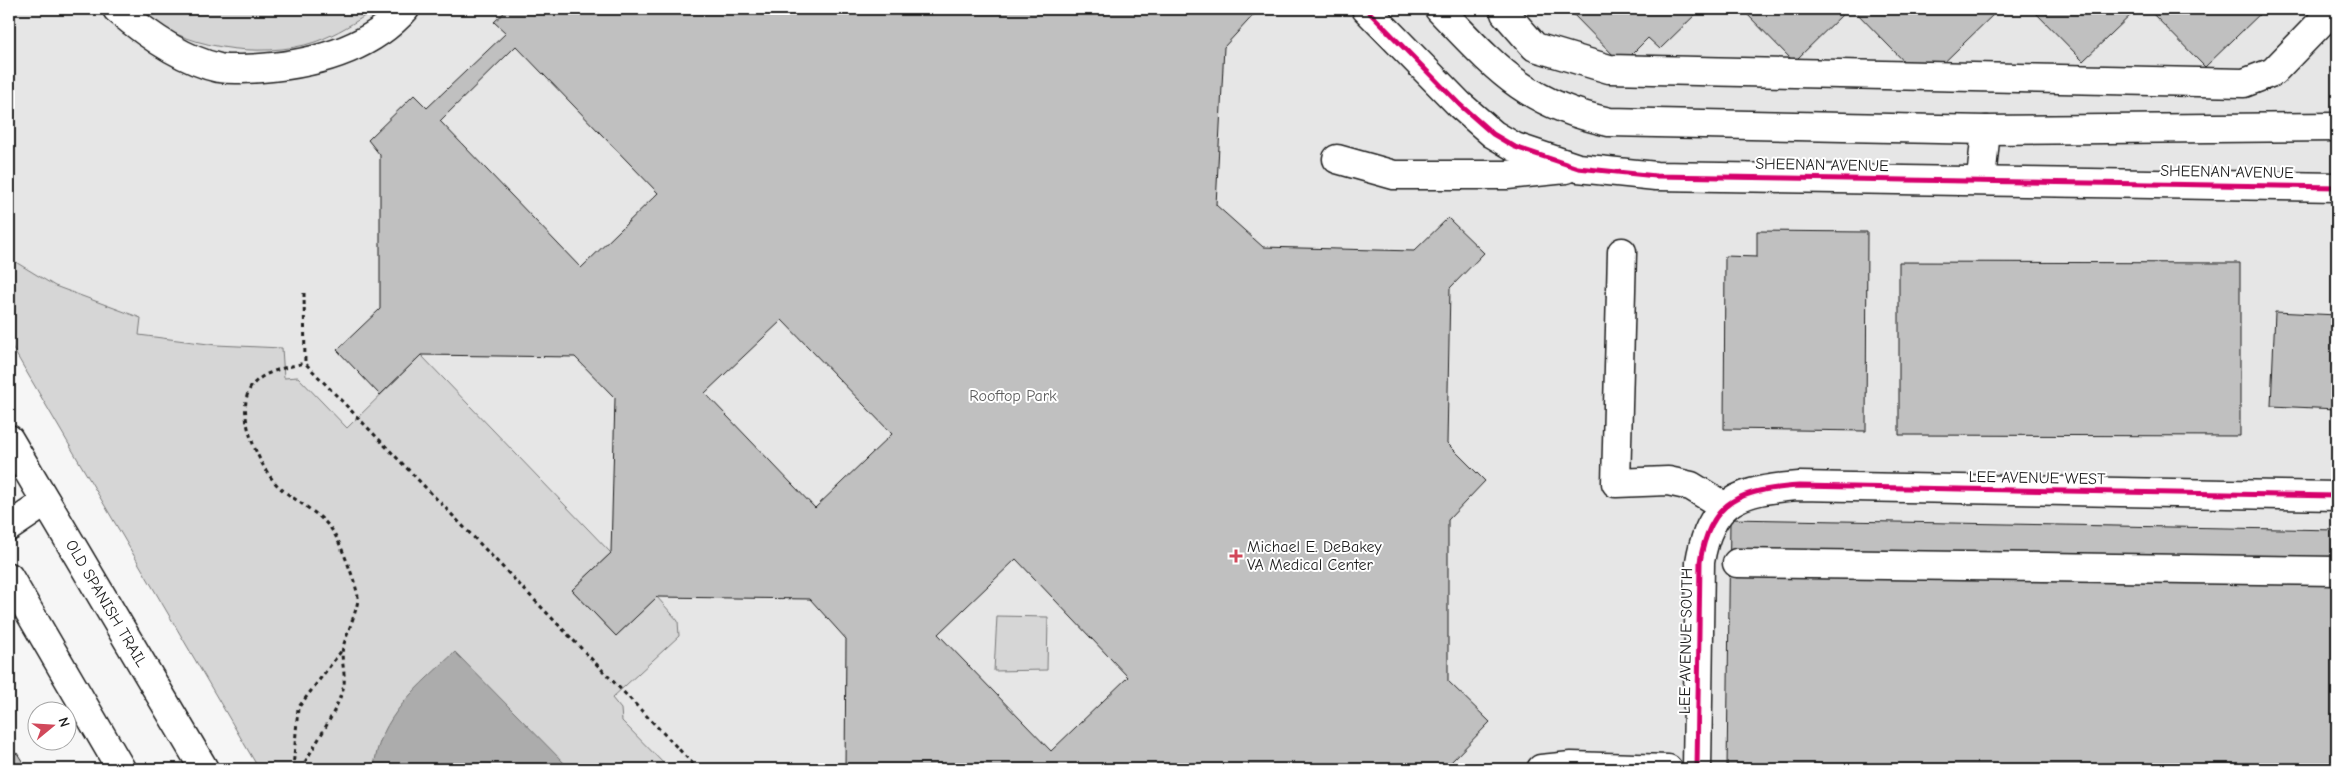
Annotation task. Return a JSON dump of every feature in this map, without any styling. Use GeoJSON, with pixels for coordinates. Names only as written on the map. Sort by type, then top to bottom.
{"type":"FeatureCollection","features":[{"type":"Feature","properties":{"kind":"street"},"geometry":{"type":"LineString","coordinates":[[117,9],[146,33],[176,51],[218,68],[241,69],[295,64],[331,57],[362,43],[396,20],[405,9]]}},
{"type":"Feature","properties":{"kind":"street","name":"SHEENAN AVENUE"},"geometry":{"type":"LineString","coordinates":[[1366,9],[1460,105],[1493,134],[1515,147],[1578,168],[1656,176],[2337,187]]}},
{"type":"Feature","properties":{"kind":"street"},"geometry":{"type":"LineString","coordinates":[[1439,9],[1496,67],[1519,86],[1540,99],[1585,117],[1609,122],[1986,130],[2337,127]]}},
{"type":"Feature","properties":{"kind":"street"},"geometry":{"type":"LineString","coordinates":[[1504,9],[1505,13],[1536,47],[1609,69],[2244,83],[2273,72],[2334,9]]}},
{"type":"Feature","properties":{"kind":"street"},"geometry":{"type":"LineString","coordinates":[[1982,180],[1986,130]]}},
{"type":"Feature","properties":{"kind":"street"},"geometry":{"type":"LineString","coordinates":[[1337,159],[1394,175],[1506,175],[1578,168]]}},
{"type":"Feature","properties":{"kind":"street"},"geometry":{"type":"LineString","coordinates":[[1622,252],[1616,483],[1668,481],[1691,486],[1731,502]]}},
{"type":"Feature","properties":{"kind":"street","name":"OLD SPANISH TRAIL"},"geometry":{"type":"LineString","coordinates":[[9,439],[204,769]]}},
{"type":"Feature","properties":{"kind":"street","name":"LEE AVENUE WEST"},"geometry":{"type":"LineString","coordinates":[[1731,502],[1770,488],[1799,486],[2337,496]]}},
{"type":"Feature","properties":{"kind":"street"},"geometry":{"type":"LineString","coordinates":[[9,527],[46,502]]}},
{"type":"Feature","properties":{"kind":"street","name":"LEE AVENUE SOUTH"},"geometry":{"type":"LineString","coordinates":[[1697,769],[1700,562],[1704,540],[1710,523],[1731,502]]}},
{"type":"Feature","properties":{"kind":"street"},"geometry":{"type":"LineString","coordinates":[[1737,563],[2337,571]]}},
{"type":"Feature","properties":{"kind":"street"},"geometry":{"type":"LineString","coordinates":[[9,577],[121,769]]}},
{"type":"Feature","properties":{"kind":"street"},"geometry":{"type":"LineString","coordinates":[[1540,769],[1555,766],[1668,769]]}},
{"type":"Feature","properties":{"kind":"path"},"geometry":{"type":"LineString","coordinates":[[304,293],[305,363],[698,769]]}},
{"type":"Feature","properties":{"kind":"path"},"geometry":{"type":"LineString","coordinates":[[301,769],[325,726],[343,688],[342,650],[358,598],[345,558],[332,530],[310,509],[278,486],[260,461],[251,441],[245,409],[251,387],[269,373],[305,363]]}},
{"type":"Feature","properties":{"kind":"path"},"geometry":{"type":"LineString","coordinates":[[293,769],[298,708],[342,650]]}},
{"type":"Feature","properties":{"kind":"shaded area","name":"Michael E. DeBakey VA Medical Center"},"geometry":{"type":"Polygon","coordinates":[[[9,9],[2337,9],[2337,769],[259,769],[9,342],[9,9]]]}},
{"type":"Feature","properties":{"kind":"shaded area"},"geometry":{"type":"Polygon","coordinates":[[[136,9],[375,9],[346,27],[315,42],[270,50],[246,50],[221,47],[174,33],[136,9]]]}},
{"type":"Feature","properties":{"kind":"shaded area"},"geometry":{"type":"Polygon","coordinates":[[[9,258],[55,286],[141,318],[139,335],[216,345],[282,348],[284,378],[298,377],[347,428],[421,355],[611,553],[572,590],[616,636],[657,597],[678,621],[679,636],[612,698],[621,709],[622,721],[669,769],[259,769],[9,342],[9,258]]]}},
{"type":"Feature","properties":{"kind":"shaded area"},"geometry":{"type":"Polygon","coordinates":[[[997,616],[1048,617],[1047,670],[994,671],[997,616]]]}},
{"type":"Feature","properties":{"kind":"shaded area"},"geometry":{"type":"Polygon","coordinates":[[[455,652],[570,769],[374,769],[377,750],[383,733],[392,718],[415,690],[455,652]]]}},
{"type":"Feature","properties":{"kind":"building","name":"Michael E. DeBakey VA Medical Center"},"geometry":{"type":"Polygon","coordinates":[[[508,9],[1259,9],[1224,47],[1216,205],[1263,247],[1414,251],[1448,218],[1484,253],[1450,288],[1447,443],[1485,481],[1448,520],[1448,681],[1490,722],[1451,762],[1450,769],[845,769],[846,639],[810,599],[657,597],[616,636],[572,590],[611,553],[615,398],[575,357],[421,355],[380,395],[337,350],[380,309],[380,155],[368,140],[414,95],[427,108],[506,33],[494,22],[508,9]],[[516,46],[440,121],[581,268],[658,193],[516,46]],[[782,320],[705,393],[815,508],[892,434],[782,320]],[[1016,559],[938,634],[1051,751],[1128,677],[1016,559]]]}},
{"type":"Feature","properties":{"kind":"building"},"geometry":{"type":"Polygon","coordinates":[[[1568,9],[1701,9],[1660,49],[1648,38],[1622,64],[1568,9]]]}},
{"type":"Feature","properties":{"kind":"building"},"geometry":{"type":"Polygon","coordinates":[[[1742,9],[1848,9],[1794,62],[1742,9]]]}},
{"type":"Feature","properties":{"kind":"building"},"geometry":{"type":"Polygon","coordinates":[[[1853,9],[1999,9],[1924,82],[1853,9]]]}},
{"type":"Feature","properties":{"kind":"building"},"geometry":{"type":"Polygon","coordinates":[[[2032,9],[2137,9],[2083,61],[2032,9]]]}},
{"type":"Feature","properties":{"kind":"building"},"geometry":{"type":"Polygon","coordinates":[[[2148,9],[2265,9],[2205,67],[2148,9]]]}},
{"type":"Feature","properties":{"kind":"building"},"geometry":{"type":"Polygon","coordinates":[[[1757,231],[1867,232],[1866,431],[1724,429],[1725,256],[1757,257],[1757,231]]]}},
{"type":"Feature","properties":{"kind":"building"},"geometry":{"type":"Polygon","coordinates":[[[1899,262],[2240,263],[2240,436],[1899,435],[1899,262]]]}},
{"type":"Feature","properties":{"kind":"building"},"geometry":{"type":"Polygon","coordinates":[[[2275,312],[2337,315],[2337,409],[2271,406],[2275,312]]]}},
{"type":"Feature","properties":{"kind":"building"},"geometry":{"type":"Polygon","coordinates":[[[1730,519],[2337,530],[2337,769],[1727,769],[1730,519]]]}},
{"type":"Feature","properties":{"kind":"building"},"geometry":{"type":"Polygon","coordinates":[[[17,753],[27,769],[9,769],[9,758],[17,753]]]}},
{"type":"Feature","properties":{"kind":"cycle path"},"geometry":{"type":"LineString","coordinates":[[1366,9],[1460,105],[1493,134],[1515,147],[1578,168],[1656,176],[2337,187]]}},
{"type":"Feature","properties":{"kind":"cycle path"},"geometry":{"type":"LineString","coordinates":[[1697,769],[1700,562],[1705,541],[1720,511],[1745,495],[1799,486],[2337,496]]}},
{"type":"Feature","properties":{"kind":"place","name":"Michael E. DeBakey VA Medical Center"},"geometry":{"type":"Point","coordinates":[1236,556]}},
{"type":"Feature","properties":{"kind":"park label","name":"Rooftop Park"},"geometry":{"type":"Point","coordinates":[1013,396]}}]}
